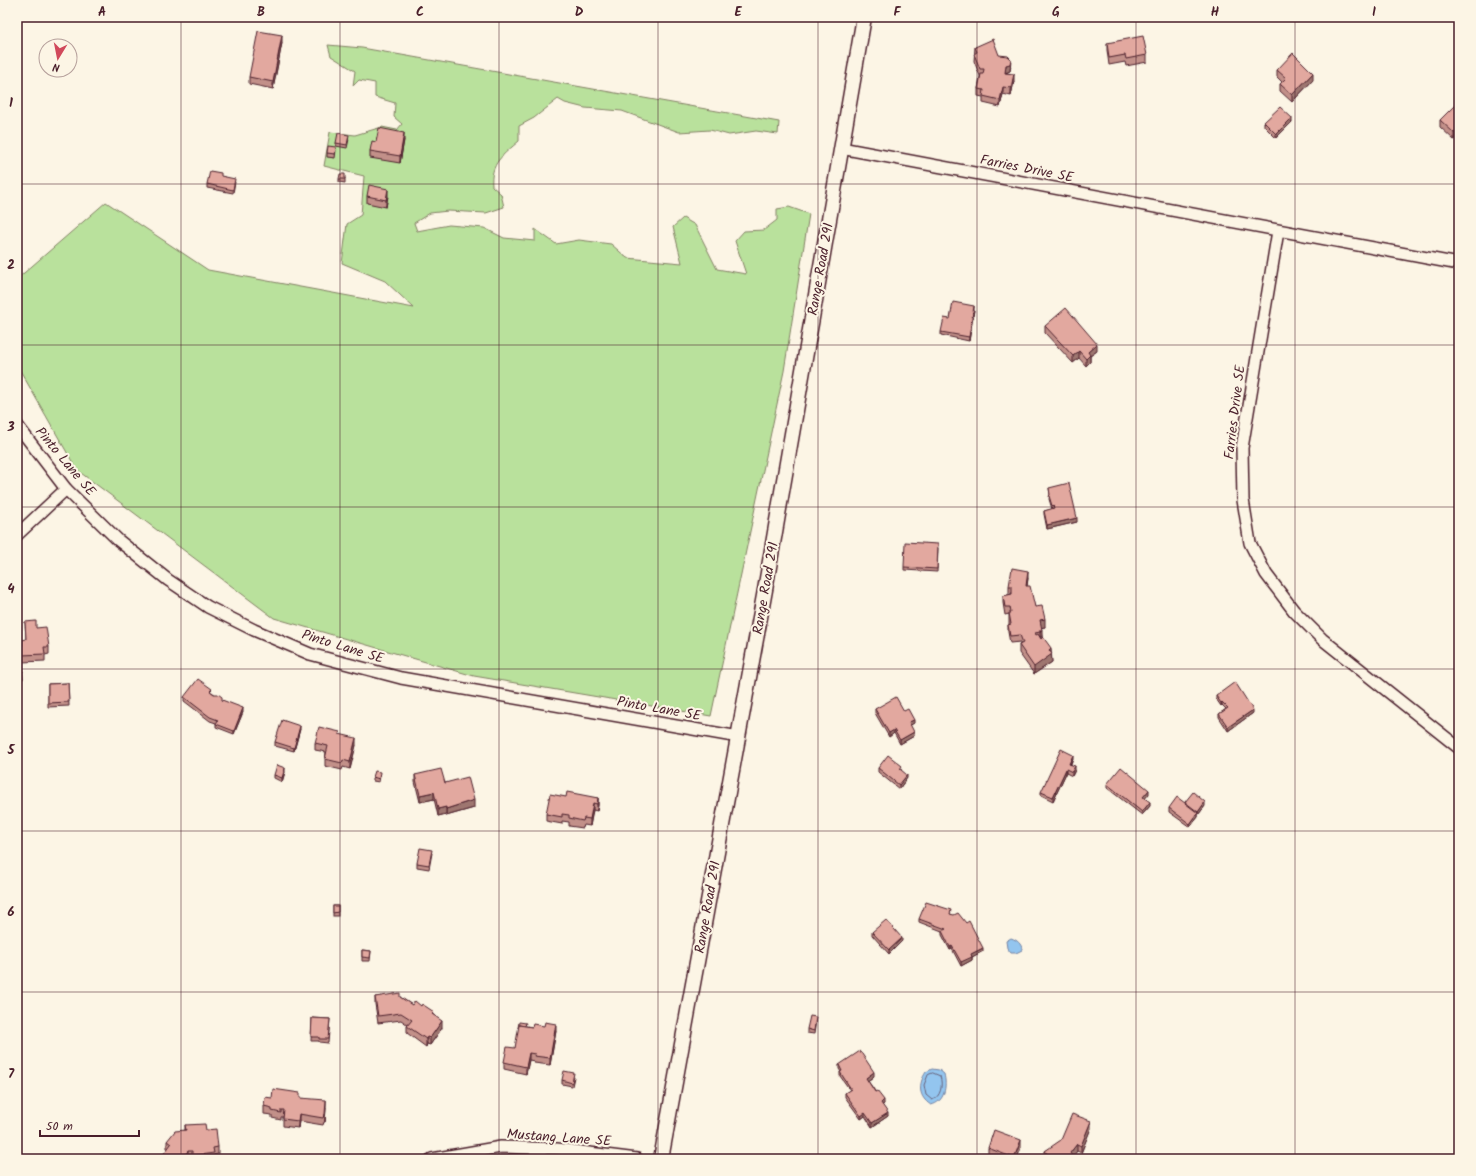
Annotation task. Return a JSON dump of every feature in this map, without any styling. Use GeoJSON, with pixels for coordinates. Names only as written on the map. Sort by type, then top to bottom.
{"type":"FeatureCollection","features":[{"type":"Feature","properties":{"kind":"street","name":"Range Road 291"},"geometry":{"type":"LineString","coordinates":[[661,1159],[738,737],[864,17]]}},
{"type":"Feature","properties":{"kind":"street","name":"Farries Drive SE"},"geometry":{"type":"LineString","coordinates":[[841,148],[1459,264]]}},
{"type":"Feature","properties":{"kind":"street","name":"Farries Drive SE"},"geometry":{"type":"LineString","coordinates":[[1278,231],[1242,448],[1243,500],[1250,543],[1266,574],[1294,611],[1322,639],[1459,748]]}},
{"type":"Feature","properties":{"kind":"street","name":"Pinto Lane SE"},"geometry":{"type":"LineString","coordinates":[[17,425],[66,489],[118,540],[168,580],[208,607],[254,630],[310,654],[401,678],[738,737]]}},
{"type":"Feature","properties":{"kind":"street"},"geometry":{"type":"LineString","coordinates":[[17,535],[66,489]]}},
{"type":"Feature","properties":{"kind":"street","name":"Mustang Lane SE"},"geometry":{"type":"LineString","coordinates":[[432,1159],[501,1147],[557,1149],[637,1159]]}},
{"type":"Feature","properties":{"kind":"green space"},"geometry":{"type":"Polygon","coordinates":[[[328,45],[362,48],[779,122],[778,134],[756,131],[729,135],[710,130],[679,132],[622,111],[585,108],[565,103],[558,99],[534,118],[519,126],[519,141],[503,155],[495,165],[492,186],[501,194],[504,207],[486,213],[448,211],[430,213],[414,223],[417,231],[449,225],[484,228],[504,238],[535,241],[535,229],[556,244],[579,240],[611,244],[627,258],[682,263],[673,227],[683,218],[695,225],[717,269],[746,274],[735,241],[744,231],[764,230],[777,220],[777,209],[789,207],[809,214],[784,371],[711,716],[474,676],[274,618],[77,470],[17,365],[17,279],[106,202],[208,270],[414,308],[385,281],[342,263],[347,224],[361,215],[364,176],[324,166],[330,132],[355,135],[382,127],[397,130],[402,124],[394,117],[395,103],[375,97],[375,83],[359,80],[353,86],[355,71],[331,56],[328,45]]]}},
{"type":"Feature","properties":{"kind":"water"},"geometry":{"type":"Polygon","coordinates":[[[1011,938],[1019,942],[1022,950],[1016,953],[1011,953],[1007,948],[1006,941],[1011,938]]]}},
{"type":"Feature","properties":{"kind":"water"},"geometry":{"type":"Polygon","coordinates":[[[932,1069],[939,1070],[944,1074],[945,1088],[939,1101],[931,1105],[924,1098],[921,1086],[926,1072],[932,1069]]]}},
{"type":"Feature","properties":{"kind":"building"},"geometry":{"type":"Polygon","coordinates":[[[258,31],[282,35],[273,82],[249,77],[258,31]]]}},
{"type":"Feature","properties":{"kind":"building"},"geometry":{"type":"Polygon","coordinates":[[[1143,36],[1147,55],[1126,59],[1125,55],[1109,58],[1107,43],[1143,36]]]}},
{"type":"Feature","properties":{"kind":"building"},"geometry":{"type":"Polygon","coordinates":[[[993,39],[999,55],[1008,56],[1011,59],[1010,64],[1006,65],[1005,73],[1014,74],[1011,88],[1003,87],[1000,100],[983,96],[984,90],[978,89],[981,74],[983,74],[984,69],[980,69],[974,54],[977,52],[975,47],[993,39]]]}},
{"type":"Feature","properties":{"kind":"building"},"geometry":{"type":"Polygon","coordinates":[[[1293,53],[1313,73],[1292,95],[1280,84],[1286,78],[1277,70],[1293,53]]]}},
{"type":"Feature","properties":{"kind":"building"},"geometry":{"type":"Polygon","coordinates":[[[1459,101],[1459,133],[1457,131],[1454,133],[1440,120],[1459,101]]]}},
{"type":"Feature","properties":{"kind":"building"},"geometry":{"type":"Polygon","coordinates":[[[1280,107],[1292,118],[1276,134],[1264,122],[1280,107]]]}},
{"type":"Feature","properties":{"kind":"building"},"geometry":{"type":"Polygon","coordinates":[[[379,128],[404,133],[400,156],[370,151],[372,141],[376,142],[379,128]]]}},
{"type":"Feature","properties":{"kind":"building"},"geometry":{"type":"Polygon","coordinates":[[[338,133],[349,135],[347,145],[336,143],[338,133]]]}},
{"type":"Feature","properties":{"kind":"building"},"geometry":{"type":"Polygon","coordinates":[[[328,146],[336,147],[335,154],[327,153],[328,146]]]}},
{"type":"Feature","properties":{"kind":"building"},"geometry":{"type":"Polygon","coordinates":[[[210,171],[221,173],[221,176],[235,179],[233,190],[207,184],[210,171]]]}},
{"type":"Feature","properties":{"kind":"building"},"geometry":{"type":"Polygon","coordinates":[[[340,174],[345,174],[345,179],[339,179],[340,174]]]}},
{"type":"Feature","properties":{"kind":"building"},"geometry":{"type":"Polygon","coordinates":[[[369,185],[388,189],[386,200],[367,196],[369,185]]]}},
{"type":"Feature","properties":{"kind":"building"},"geometry":{"type":"Polygon","coordinates":[[[953,302],[974,306],[969,337],[941,332],[944,318],[950,319],[953,302]]]}},
{"type":"Feature","properties":{"kind":"building"},"geometry":{"type":"Polygon","coordinates":[[[1066,308],[1097,344],[1088,352],[1090,355],[1086,359],[1079,351],[1073,356],[1045,326],[1066,308]]]}},
{"type":"Feature","properties":{"kind":"building"},"geometry":{"type":"Polygon","coordinates":[[[1069,483],[1077,518],[1047,525],[1044,511],[1054,508],[1049,496],[1049,488],[1069,483]]]}},
{"type":"Feature","properties":{"kind":"building"},"geometry":{"type":"Polygon","coordinates":[[[905,542],[938,544],[937,569],[904,567],[905,542]]]}},
{"type":"Feature","properties":{"kind":"building"},"geometry":{"type":"Polygon","coordinates":[[[1012,568],[1028,571],[1026,586],[1030,586],[1035,607],[1042,606],[1045,619],[1040,620],[1042,630],[1035,633],[1036,635],[1038,634],[1041,639],[1043,637],[1051,648],[1049,650],[1052,654],[1034,667],[1019,645],[1023,643],[1020,635],[1010,636],[1008,625],[1011,624],[1009,613],[1011,613],[1010,607],[1005,607],[1003,596],[1012,594],[1012,586],[1009,586],[1012,568]]]}},
{"type":"Feature","properties":{"kind":"building"},"geometry":{"type":"Polygon","coordinates":[[[36,621],[36,628],[46,627],[49,647],[44,647],[45,654],[22,655],[23,672],[17,672],[17,647],[22,646],[22,640],[26,639],[25,622],[36,621]]]}},
{"type":"Feature","properties":{"kind":"building"},"geometry":{"type":"Polygon","coordinates":[[[198,679],[212,689],[210,691],[214,694],[218,694],[222,697],[222,700],[243,708],[234,731],[216,724],[218,720],[210,717],[184,697],[198,679]]]}},
{"type":"Feature","properties":{"kind":"building"},"geometry":{"type":"Polygon","coordinates":[[[1235,682],[1253,710],[1228,727],[1219,714],[1228,708],[1222,702],[1221,703],[1216,696],[1235,682]]]}},
{"type":"Feature","properties":{"kind":"building"},"geometry":{"type":"Polygon","coordinates":[[[68,683],[69,702],[48,703],[48,684],[68,683]]]}},
{"type":"Feature","properties":{"kind":"building"},"geometry":{"type":"Polygon","coordinates":[[[896,697],[904,711],[908,709],[914,720],[909,722],[914,732],[900,740],[894,730],[889,733],[875,709],[896,697]]]}},
{"type":"Feature","properties":{"kind":"building"},"geometry":{"type":"Polygon","coordinates":[[[282,720],[300,726],[294,748],[275,742],[282,720]]]}},
{"type":"Feature","properties":{"kind":"building"},"geometry":{"type":"Polygon","coordinates":[[[319,727],[356,738],[350,762],[343,760],[342,763],[325,759],[328,746],[315,743],[319,727]]]}},
{"type":"Feature","properties":{"kind":"building"},"geometry":{"type":"Polygon","coordinates":[[[1061,749],[1073,755],[1069,764],[1075,766],[1072,772],[1066,769],[1053,797],[1041,792],[1061,749]]]}},
{"type":"Feature","properties":{"kind":"building"},"geometry":{"type":"Polygon","coordinates":[[[888,755],[902,766],[900,769],[907,775],[899,785],[878,768],[888,755]]]}},
{"type":"Feature","properties":{"kind":"building"},"geometry":{"type":"Polygon","coordinates":[[[277,765],[285,768],[282,778],[274,775],[277,765]]]}},
{"type":"Feature","properties":{"kind":"building"},"geometry":{"type":"Polygon","coordinates":[[[1121,767],[1149,790],[1143,797],[1150,802],[1142,812],[1107,784],[1121,767]]]}},
{"type":"Feature","properties":{"kind":"building"},"geometry":{"type":"Polygon","coordinates":[[[441,769],[445,783],[468,777],[474,800],[446,809],[446,807],[438,809],[434,792],[420,795],[415,775],[441,769]]]}},
{"type":"Feature","properties":{"kind":"building"},"geometry":{"type":"Polygon","coordinates":[[[375,771],[380,772],[379,779],[373,777],[375,771]]]}},
{"type":"Feature","properties":{"kind":"building"},"geometry":{"type":"Polygon","coordinates":[[[567,792],[598,798],[597,804],[593,803],[590,819],[584,818],[583,821],[569,818],[569,815],[562,814],[562,817],[546,814],[550,794],[566,797],[567,792]]]}},
{"type":"Feature","properties":{"kind":"building"},"geometry":{"type":"Polygon","coordinates":[[[1193,792],[1205,802],[1198,812],[1185,802],[1193,792]]]}},
{"type":"Feature","properties":{"kind":"building"},"geometry":{"type":"Polygon","coordinates":[[[1177,797],[1198,813],[1190,824],[1169,808],[1177,797]]]}},
{"type":"Feature","properties":{"kind":"building"},"geometry":{"type":"Polygon","coordinates":[[[420,848],[432,850],[429,865],[417,863],[420,848]]]}},
{"type":"Feature","properties":{"kind":"building"},"geometry":{"type":"Polygon","coordinates":[[[926,902],[951,910],[950,914],[954,915],[958,913],[966,923],[969,921],[983,948],[971,954],[972,957],[961,962],[952,946],[950,947],[942,931],[946,929],[919,919],[926,902]]]}},
{"type":"Feature","properties":{"kind":"building"},"geometry":{"type":"Polygon","coordinates":[[[333,906],[338,906],[338,912],[333,913],[333,906]]]}},
{"type":"Feature","properties":{"kind":"building"},"geometry":{"type":"Polygon","coordinates":[[[886,920],[902,938],[889,950],[872,932],[886,920]]]}},
{"type":"Feature","properties":{"kind":"building"},"geometry":{"type":"Polygon","coordinates":[[[362,950],[371,951],[370,958],[362,957],[362,950]]]}},
{"type":"Feature","properties":{"kind":"building"},"geometry":{"type":"Polygon","coordinates":[[[400,993],[400,997],[412,1005],[415,1001],[421,1006],[422,1004],[434,1012],[432,1014],[442,1021],[430,1038],[427,1037],[426,1039],[407,1026],[412,1020],[401,1013],[378,1016],[375,997],[400,993]]]}},
{"type":"Feature","properties":{"kind":"building"},"geometry":{"type":"Polygon","coordinates":[[[810,1016],[816,1017],[814,1031],[807,1029],[810,1016]]]}},
{"type":"Feature","properties":{"kind":"building"},"geometry":{"type":"Polygon","coordinates":[[[312,1018],[330,1019],[328,1039],[311,1037],[312,1018]]]}},
{"type":"Feature","properties":{"kind":"building"},"geometry":{"type":"Polygon","coordinates":[[[519,1022],[526,1023],[525,1026],[519,1025],[518,1028],[519,1022]]]}},
{"type":"Feature","properties":{"kind":"building"},"geometry":{"type":"Polygon","coordinates":[[[545,1022],[556,1024],[550,1058],[534,1056],[535,1054],[529,1053],[526,1067],[504,1062],[507,1047],[515,1048],[519,1025],[532,1027],[533,1024],[544,1026],[545,1022]]]}},
{"type":"Feature","properties":{"kind":"building"},"geometry":{"type":"Polygon","coordinates":[[[860,1051],[874,1072],[866,1078],[875,1092],[877,1091],[884,1100],[881,1103],[888,1113],[872,1123],[865,1113],[861,1116],[845,1093],[851,1089],[840,1072],[842,1071],[839,1065],[860,1051]]]}},
{"type":"Feature","properties":{"kind":"building"},"geometry":{"type":"Polygon","coordinates":[[[564,1071],[574,1073],[572,1083],[562,1080],[564,1071]]]}},
{"type":"Feature","properties":{"kind":"building"},"geometry":{"type":"Polygon","coordinates":[[[273,1089],[300,1093],[300,1098],[326,1100],[325,1115],[323,1118],[299,1114],[298,1121],[283,1119],[284,1110],[281,1110],[281,1113],[272,1111],[272,1108],[264,1106],[265,1097],[272,1098],[273,1089]]]}},
{"type":"Feature","properties":{"kind":"building"},"geometry":{"type":"Polygon","coordinates":[[[1072,1114],[1091,1121],[1081,1146],[1077,1144],[1070,1153],[1074,1159],[1051,1159],[1045,1151],[1061,1140],[1072,1114]]]}},
{"type":"Feature","properties":{"kind":"building"},"geometry":{"type":"Polygon","coordinates":[[[205,1124],[206,1130],[216,1129],[218,1147],[213,1148],[214,1153],[192,1156],[192,1151],[188,1151],[182,1159],[160,1159],[171,1144],[167,1141],[175,1131],[186,1130],[185,1125],[205,1124]]]}},
{"type":"Feature","properties":{"kind":"building"},"geometry":{"type":"Polygon","coordinates":[[[994,1130],[1021,1140],[1014,1158],[988,1148],[994,1130]]]}}]}
